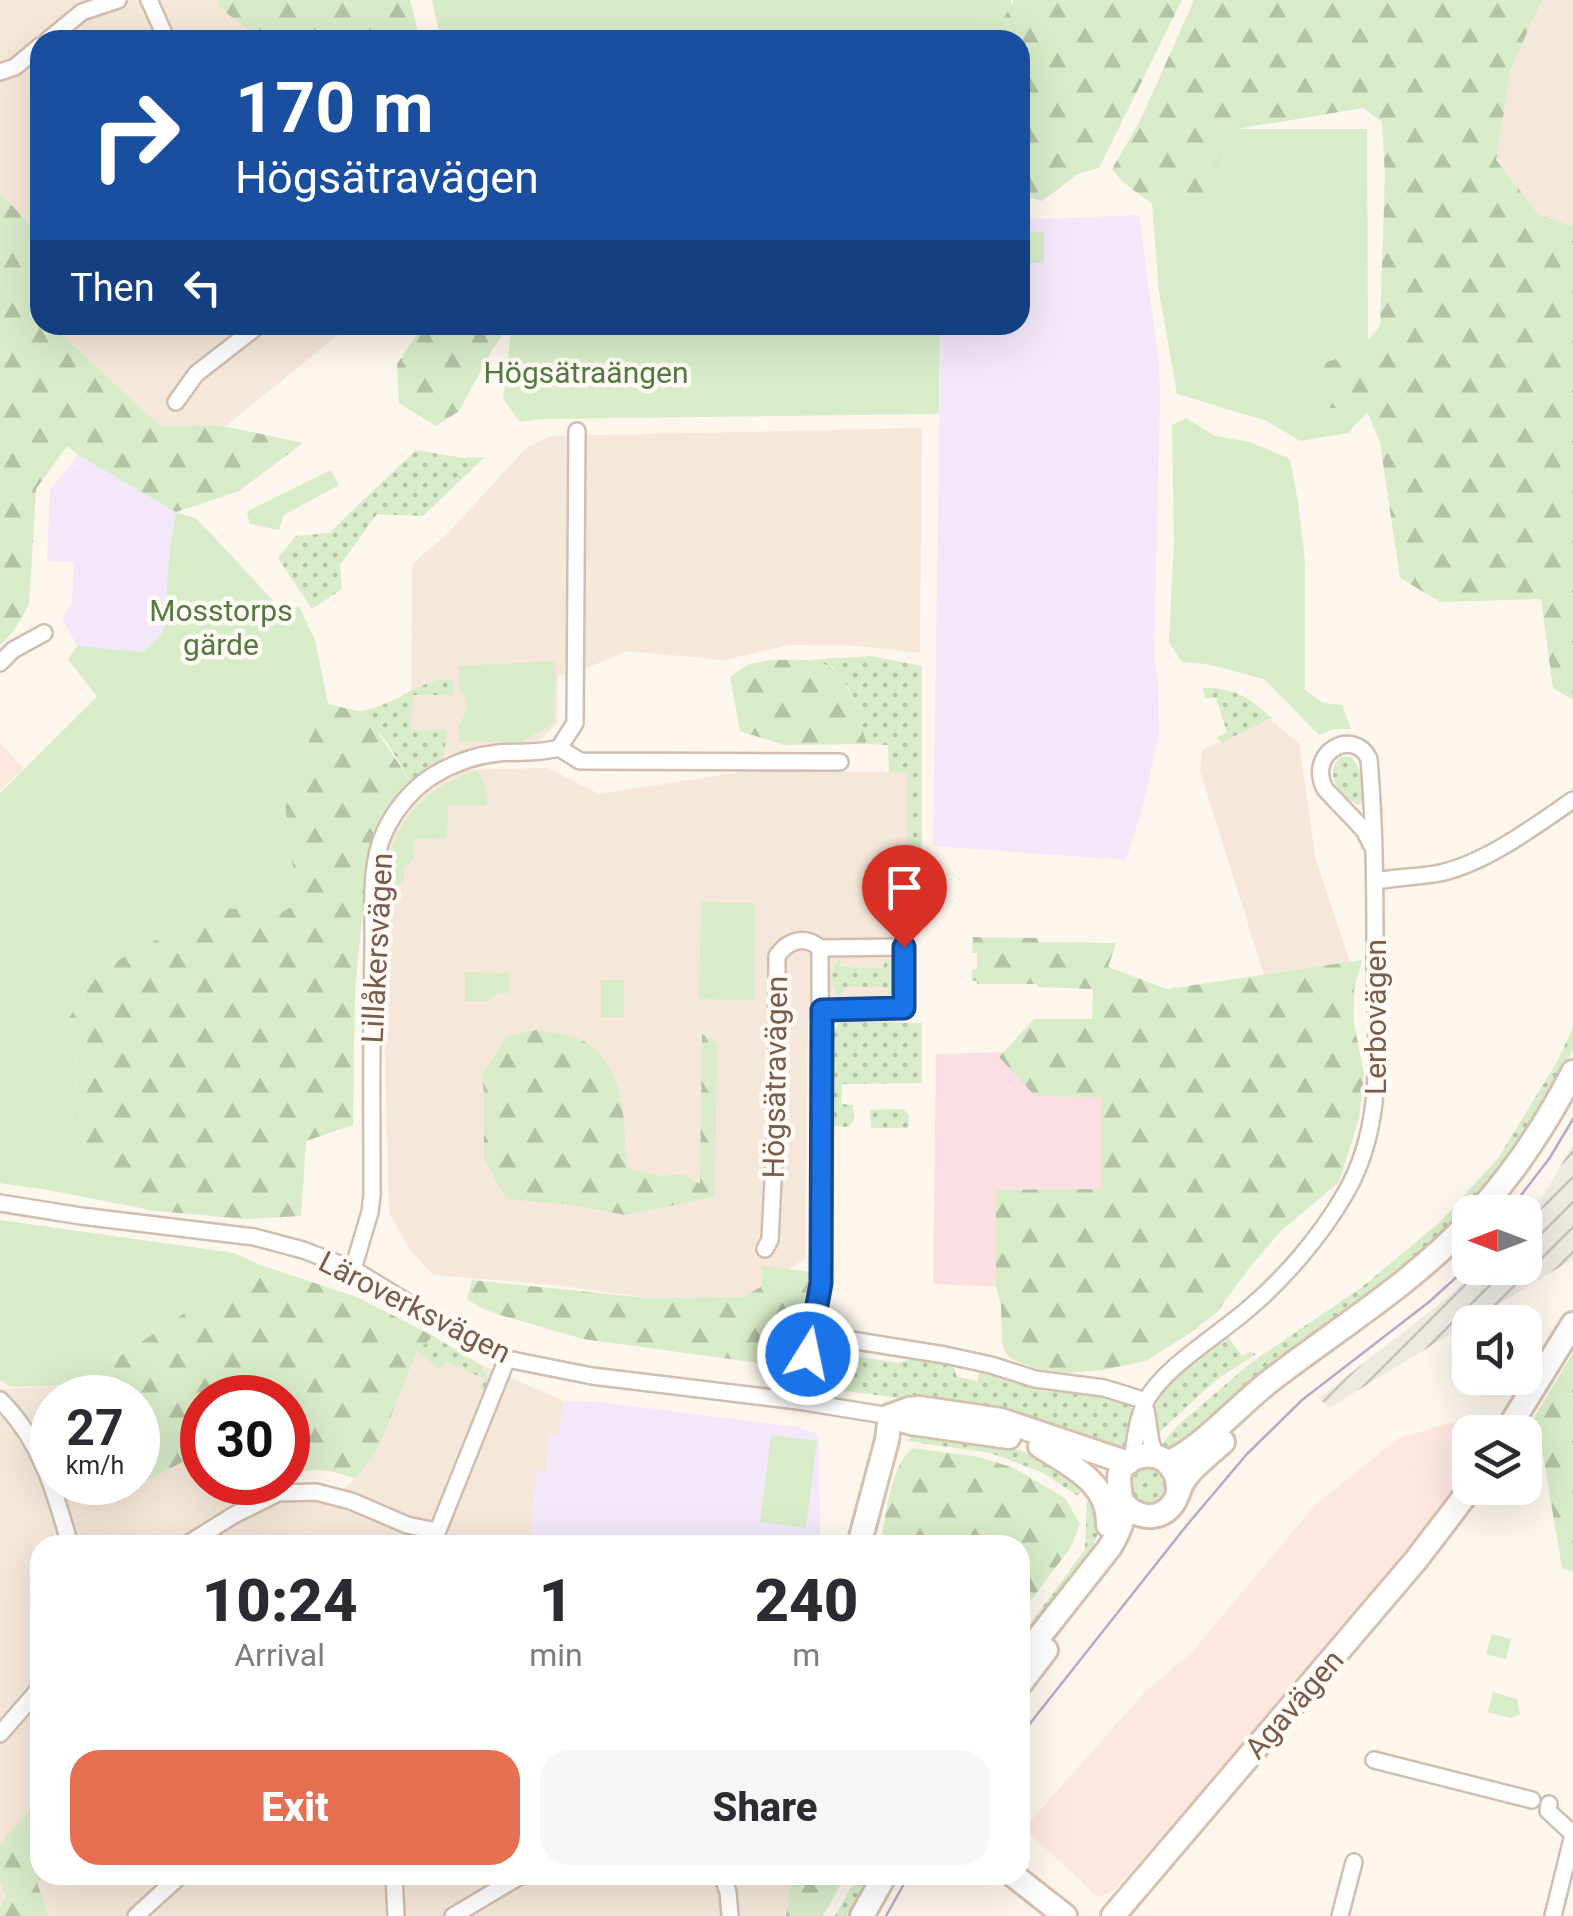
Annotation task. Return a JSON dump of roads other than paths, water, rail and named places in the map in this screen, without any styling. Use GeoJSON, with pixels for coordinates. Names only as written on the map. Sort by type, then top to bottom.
{"type":"FeatureCollection","features":[{"type":"Feature","properties":{"kind":"main road"},"geometry":{"type":"LineString","coordinates":[[1493,1195],[1535,1139],[1573,1072]]}},
{"type":"Feature","properties":{"kind":"main road"},"geometry":{"type":"LineString","coordinates":[[1030,1648],[1119,1531],[1123,1512],[1120,1474],[1130,1462],[1144,1456],[1162,1460],[1187,1454],[1269,1381],[1334,1336],[1452,1238]]}},
{"type":"Feature","properties":{"kind":"main road"},"geometry":{"type":"LineString","coordinates":[[1517,1415],[1573,1324]]}},
{"type":"Feature","properties":{"kind":"main road"},"geometry":{"type":"LineString","coordinates":[[1120,1494],[1132,1512],[1158,1515],[1169,1508],[1186,1476],[1334,1336]]}},
{"type":"Feature","properties":{"kind":"main road","name":"Läroverksvägen"},"geometry":{"type":"LineString","coordinates":[[890,1416],[919,1408],[1001,1420],[1130,1462]]}},
{"type":"Feature","properties":{"kind":"main road"},"geometry":{"type":"LineString","coordinates":[[862,1535],[890,1416]]}},
{"type":"Feature","properties":{"kind":"main road","name":"Läroverksvägen"},"geometry":{"type":"LineString","coordinates":[[890,1416],[911,1424],[999,1435],[1040,1446],[1096,1468],[1120,1494]]}},
{"type":"Feature","properties":{"kind":"main road"},"geometry":{"type":"LineString","coordinates":[[1040,1446],[1093,1482],[1102,1494],[1109,1518],[1102,1541],[1056,1614]]}},
{"type":"Feature","properties":{"kind":"main road"},"geometry":{"type":"LineString","coordinates":[[1162,1460],[1176,1476],[1178,1489]]}},
{"type":"Feature","properties":{"kind":"main road","name":"Agavägen"},"geometry":{"type":"LineString","coordinates":[[1112,1916],[1416,1560],[1458,1505]]}},
{"type":"Feature","properties":{"kind":"main road"},"geometry":{"type":"LineString","coordinates":[[1030,1671],[1147,1516]]}},
{"type":"Feature","properties":{"kind":"main road"},"geometry":{"type":"LineString","coordinates":[[862,1916],[879,1885]]}},
{"type":"Feature","properties":{"kind":"main road"},"geometry":{"type":"LineString","coordinates":[[1026,1885],[1065,1916]]}},
{"type":"Feature","properties":{"kind":"street"},"geometry":{"type":"LineString","coordinates":[[60,30],[82,12],[118,0]]}},
{"type":"Feature","properties":{"kind":"street"},"geometry":{"type":"LineString","coordinates":[[149,0],[162,30]]}},
{"type":"Feature","properties":{"kind":"street"},"geometry":{"type":"LineString","coordinates":[[0,72],[30,54]]}},
{"type":"Feature","properties":{"kind":"street"},"geometry":{"type":"LineString","coordinates":[[176,402],[196,374],[246,335]]}},
{"type":"Feature","properties":{"kind":"street"},"geometry":{"type":"LineString","coordinates":[[559,748],[575,723],[577,431]]}},
{"type":"Feature","properties":{"kind":"street"},"geometry":{"type":"LineString","coordinates":[[0,663],[13,650],[44,633]]}},
{"type":"Feature","properties":{"kind":"street","name":"Lerbovägen"},"geometry":{"type":"LineString","coordinates":[[1130,1462],[1138,1420],[1160,1381],[1250,1308],[1278,1280],[1335,1210],[1354,1177],[1373,1124],[1377,1071],[1376,880],[1369,759],[1364,748],[1336,747],[1319,768],[1321,782],[1364,830],[1372,846]]}},
{"type":"Feature","properties":{"kind":"street","name":"Lillåkersvägen"},"geometry":{"type":"LineString","coordinates":[[354,1269],[372,1195],[376,860],[384,832],[412,792],[455,764],[500,753],[541,754],[559,748],[580,761],[840,762]]}},
{"type":"Feature","properties":{"kind":"street"},"geometry":{"type":"LineString","coordinates":[[1376,880],[1442,872],[1467,864],[1573,800]]}},
{"type":"Feature","properties":{"kind":"street","name":"Högsätravägen"},"geometry":{"type":"LineString","coordinates":[[765,1248],[770,1240],[776,1121],[777,956],[784,947],[799,940],[820,948],[904,947],[904,1008],[822,1010]]}},
{"type":"Feature","properties":{"kind":"street","name":"Högsätravägen"},"geometry":{"type":"LineString","coordinates":[[798,1401],[821,1283],[820,948]]}},
{"type":"Feature","properties":{"kind":"street","name":"Läroverksvägen"},"geometry":{"type":"LineString","coordinates":[[0,1204],[254,1237],[303,1250],[354,1269],[507,1359],[626,1380],[890,1416]]}},
{"type":"Feature","properties":{"kind":"street"},"geometry":{"type":"LineString","coordinates":[[813,1334],[945,1355],[1035,1379],[1104,1388],[1146,1401],[1147,1422],[1162,1460]]}},
{"type":"Feature","properties":{"kind":"street"},"geometry":{"type":"LineString","coordinates":[[435,1535],[507,1359]]}},
{"type":"Feature","properties":{"kind":"street"},"geometry":{"type":"LineString","coordinates":[[0,1400],[22,1425],[41,1458],[67,1535]]}},
{"type":"Feature","properties":{"kind":"street"},"geometry":{"type":"LineString","coordinates":[[202,1535],[278,1493],[316,1492],[351,1501],[428,1535]]}},
{"type":"Feature","properties":{"kind":"street"},"geometry":{"type":"LineString","coordinates":[[0,1734],[30,1700]]}},
{"type":"Feature","properties":{"kind":"street"},"geometry":{"type":"LineString","coordinates":[[1374,1760],[1532,1800]]}},
{"type":"Feature","properties":{"kind":"street"},"geometry":{"type":"LineString","coordinates":[[1549,1804],[1548,1812],[1573,1835],[1553,1916]]}},
{"type":"Feature","properties":{"kind":"street"},"geometry":{"type":"LineString","coordinates":[[1340,1916],[1354,1862]]}},
{"type":"Feature","properties":{"kind":"street"},"geometry":{"type":"LineString","coordinates":[[136,1916],[170,1885]]}},
{"type":"Feature","properties":{"kind":"street"},"geometry":{"type":"LineString","coordinates":[[394,1885],[396,1916]]}},
{"type":"Feature","properties":{"kind":"street"},"geometry":{"type":"LineString","coordinates":[[453,1916],[505,1885]]}},
{"type":"Feature","properties":{"kind":"street"},"geometry":{"type":"LineString","coordinates":[[726,1885],[730,1916]]}},
{"type":"Feature","properties":{"kind":"tram line"},"geometry":{"type":"LineString","coordinates":[[1521,1195],[1573,1119]]}},
{"type":"Feature","properties":{"kind":"tram line"},"geometry":{"type":"LineString","coordinates":[[1030,1723],[1247,1454],[1302,1400],[1452,1281]]}},
{"type":"Feature","properties":{"kind":"tram line"},"geometry":{"type":"LineString","coordinates":[[886,1916],[903,1885]]}},
{"type":"Feature","properties":{"kind":"park label","name":"Högsätraängen"},"geometry":{"type":"Point","coordinates":[586,372]}},
{"type":"Feature","properties":{"kind":"park label","name":"Mosstorps gärde"},"geometry":{"type":"Point","coordinates":[221,627]}}]}
